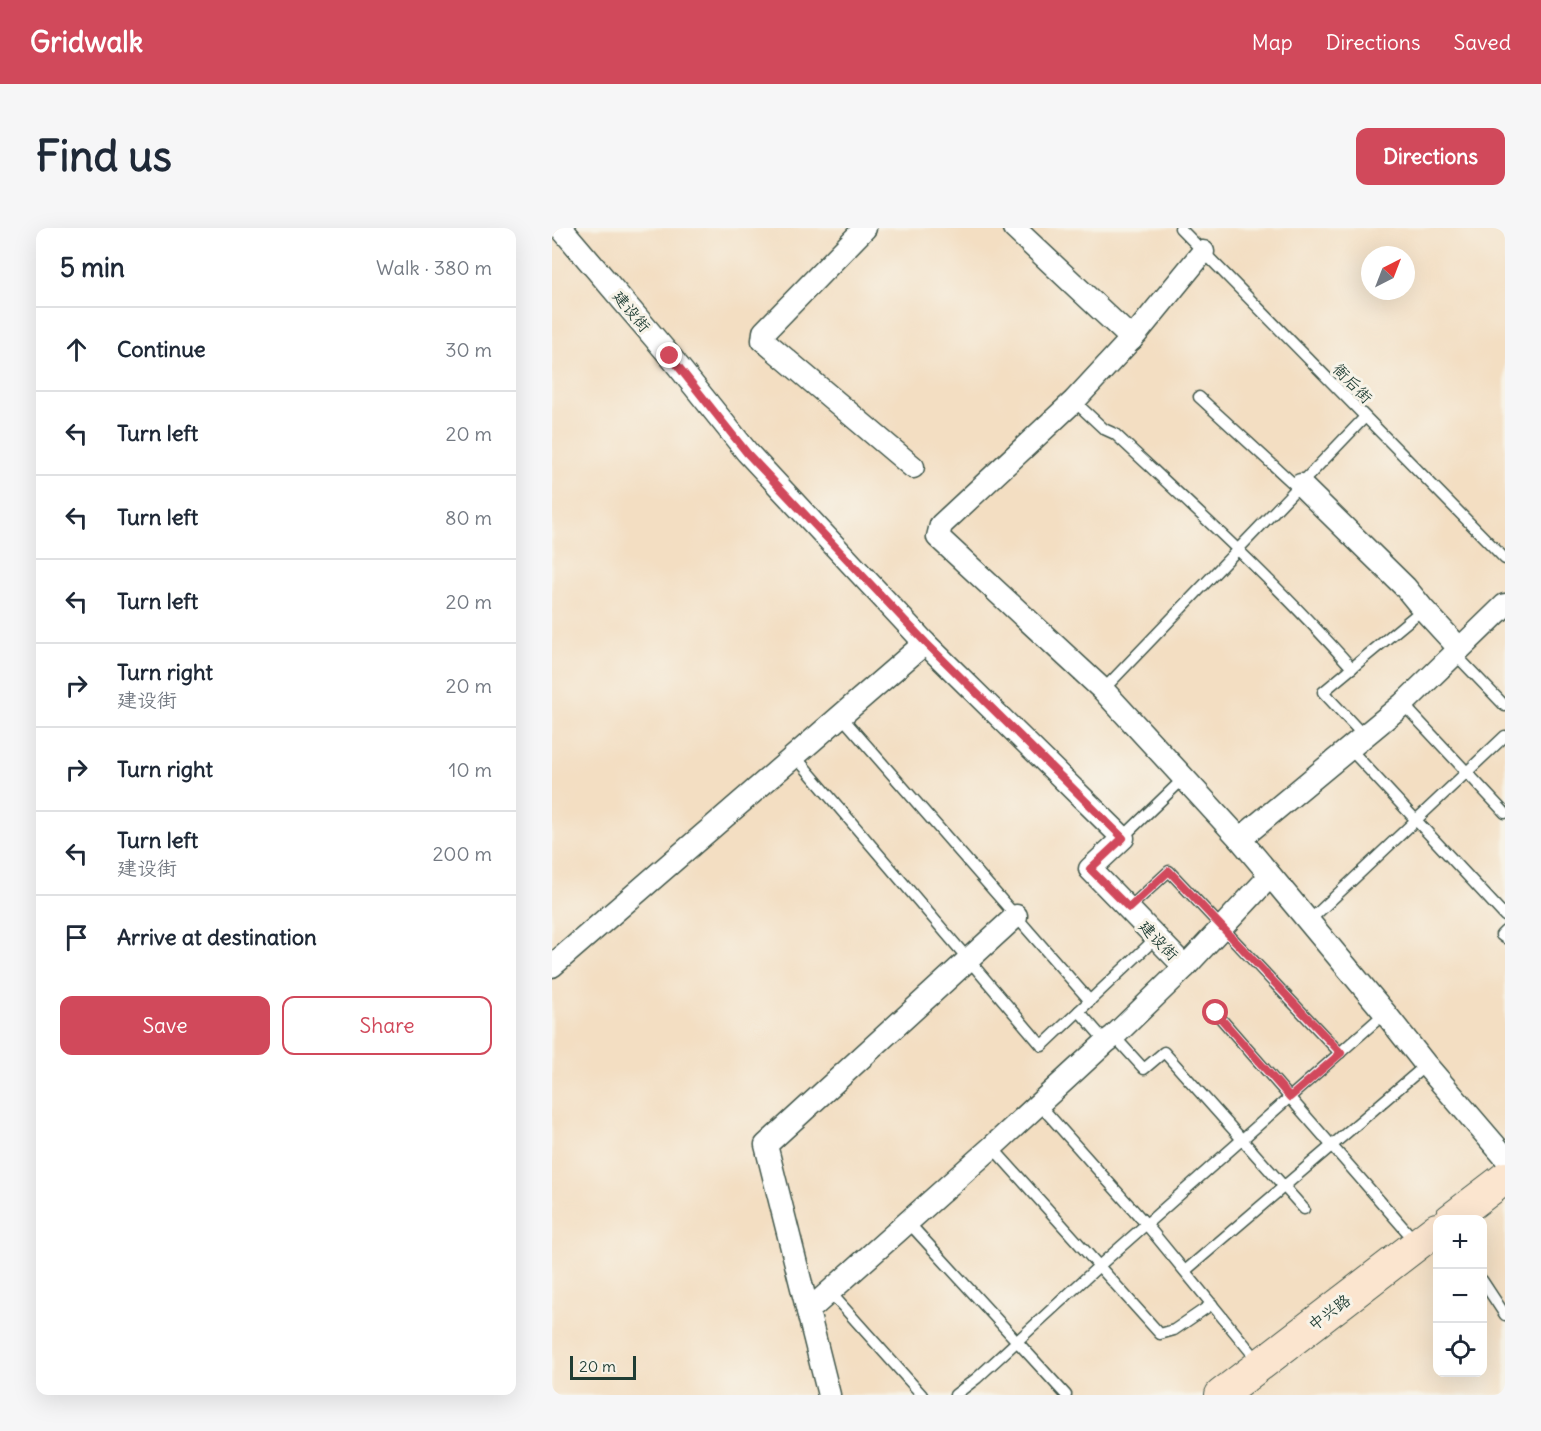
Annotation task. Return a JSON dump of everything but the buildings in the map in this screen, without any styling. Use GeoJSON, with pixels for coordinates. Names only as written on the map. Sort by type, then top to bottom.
{"type":"FeatureCollection","features":[{"type":"Feature","properties":{"kind":"main road"},"geometry":{"type":"LineString","coordinates":[[1457,1215],[1505,1178]]}},
{"type":"Feature","properties":{"kind":"main road","name":"中兴路"},"geometry":{"type":"LineString","coordinates":[[1221,1395],[1428,1237]]}},
{"type":"Feature","properties":{"kind":"street","name":"建设街"},"geometry":{"type":"LineString","coordinates":[[561,228],[670,356],[747,453],[926,643],[1123,838]]}},
{"type":"Feature","properties":{"kind":"street"},"geometry":{"type":"LineString","coordinates":[[865,228],[764,332],[763,340],[913,467]]}},
{"type":"Feature","properties":{"kind":"street"},"geometry":{"type":"LineString","coordinates":[[1014,228],[1132,339]]}},
{"type":"Feature","properties":{"kind":"street"},"geometry":{"type":"LineString","coordinates":[[1203,252],[1132,339],[1074,401],[941,525],[938,537],[1102,690],[1240,839],[1426,1065],[1505,1156]]}},
{"type":"Feature","properties":{"kind":"street"},"geometry":{"type":"LineString","coordinates":[[1299,487],[1405,587],[1456,650]]}},
{"type":"Feature","properties":{"kind":"street"},"geometry":{"type":"LineString","coordinates":[[1240,839],[1403,704],[1456,650],[1505,605]]}},
{"type":"Feature","properties":{"kind":"street"},"geometry":{"type":"LineString","coordinates":[[552,966],[926,643]]}},
{"type":"Feature","properties":{"kind":"street","name":"建设街"},"geometry":{"type":"LineString","coordinates":[[1090,869],[1185,967]]}},
{"type":"Feature","properties":{"kind":"street"},"geometry":{"type":"LineString","coordinates":[[808,1311],[1110,1039],[1185,967],[1270,876]]}},
{"type":"Feature","properties":{"kind":"street"},"geometry":{"type":"LineString","coordinates":[[829,1395],[766,1145],[1016,916]]}},
{"type":"Feature","properties":{"kind":"lane","name":"衙后街"},"geometry":{"type":"LineString","coordinates":[[1180,228],[1505,559]]}},
{"type":"Feature","properties":{"kind":"lane"},"geometry":{"type":"LineString","coordinates":[[1199,397],[1299,487]]}},
{"type":"Feature","properties":{"kind":"lane"},"geometry":{"type":"LineString","coordinates":[[1074,401],[1104,429],[1115,434],[1238,550],[1322,634],[1352,668]]}},
{"type":"Feature","properties":{"kind":"lane"},"geometry":{"type":"LineString","coordinates":[[1102,690],[1365,417]]}},
{"type":"Feature","properties":{"kind":"lane"},"geometry":{"type":"LineString","coordinates":[[1423,609],[1323,692],[1356,742],[1416,820],[1505,916]]}},
{"type":"Feature","properties":{"kind":"lane"},"geometry":{"type":"LineString","coordinates":[[1456,650],[1505,706]]}},
{"type":"Feature","properties":{"kind":"lane"},"geometry":{"type":"LineString","coordinates":[[1403,704],[1505,813]]}},
{"type":"Feature","properties":{"kind":"lane"},"geometry":{"type":"LineString","coordinates":[[841,716],[1090,1001]]}},
{"type":"Feature","properties":{"kind":"lane"},"geometry":{"type":"LineString","coordinates":[[1308,922],[1505,736]]}},
{"type":"Feature","properties":{"kind":"lane"},"geometry":{"type":"LineString","coordinates":[[795,756],[1042,1047],[1157,938]]}},
{"type":"Feature","properties":{"kind":"lane"},"geometry":{"type":"LineString","coordinates":[[1090,869],[1184,778]]}},
{"type":"Feature","properties":{"kind":"lane"},"geometry":{"type":"LineString","coordinates":[[1129,908],[1169,871],[1341,1053]]}},
{"type":"Feature","properties":{"kind":"lane"},"geometry":{"type":"LineString","coordinates":[[1505,932],[1502,935],[1505,938]]}},
{"type":"Feature","properties":{"kind":"lane"},"geometry":{"type":"LineString","coordinates":[[1079,1011],[1144,1069],[1164,1052],[1304,1209]]}},
{"type":"Feature","properties":{"kind":"lane"},"geometry":{"type":"LineString","coordinates":[[1216,1013],[1332,1146],[1428,1237]]}},
{"type":"Feature","properties":{"kind":"lane"},"geometry":{"type":"LineString","coordinates":[[955,1395],[977,1378],[1099,1266],[1385,1013]]}},
{"type":"Feature","properties":{"kind":"lane"},"geometry":{"type":"LineString","coordinates":[[1185,1271],[1426,1065]]}},
{"type":"Feature","properties":{"kind":"lane"},"geometry":{"type":"LineString","coordinates":[[1039,1104],[1146,1224],[1261,1364]]}},
{"type":"Feature","properties":{"kind":"lane"},"geometry":{"type":"LineString","coordinates":[[992,1147],[1160,1334],[1174,1330],[1212,1304]]}},
{"type":"Feature","properties":{"kind":"lane"},"geometry":{"type":"LineString","coordinates":[[908,1222],[1066,1395]]}},
{"type":"Feature","properties":{"kind":"lane"},"geometry":{"type":"LineString","coordinates":[[1487,1288],[1505,1315]]}},
{"type":"Feature","properties":{"kind":"lane"},"geometry":{"type":"LineString","coordinates":[[830,1292],[922,1395]]}},
{"type":"Feature","properties":{"kind":"route"},"geometry":{"type":"LineString","coordinates":[[670,356],[747,453],[926,643],[1123,838],[1090,869],[1129,908],[1169,871],[1341,1053],[1290,1097],[1216,1013]]}}]}
